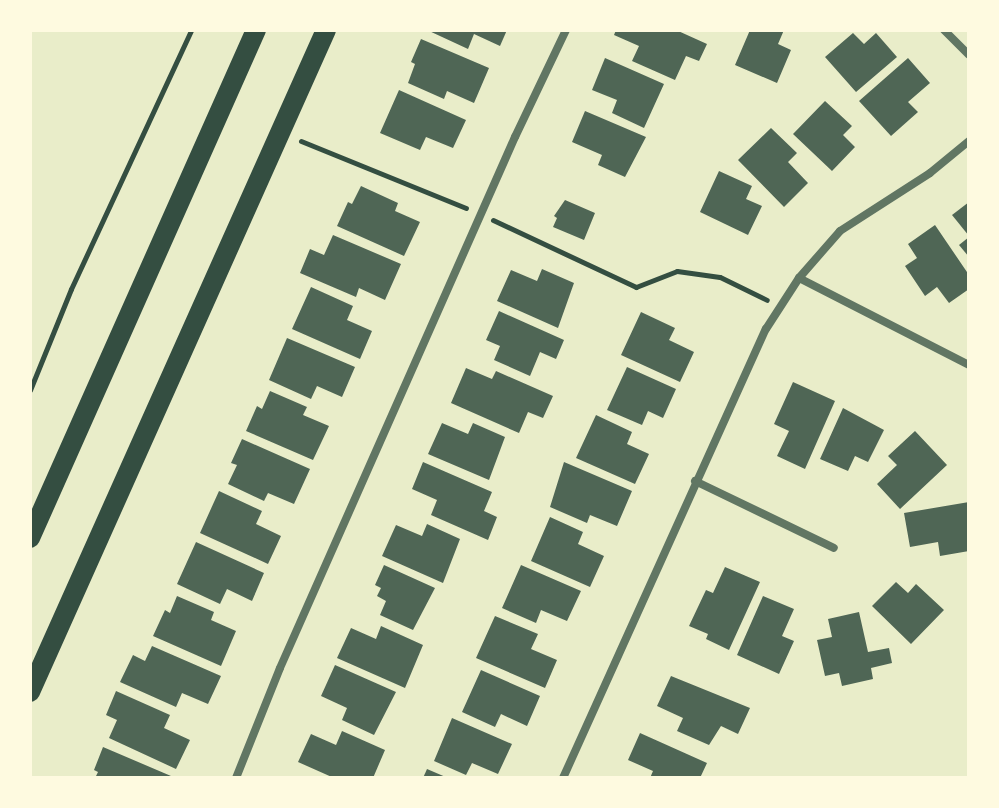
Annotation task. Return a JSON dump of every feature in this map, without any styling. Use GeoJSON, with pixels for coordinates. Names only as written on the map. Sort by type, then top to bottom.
{"type":"FeatureCollection","features":[{"type":"Feature","properties":{"kind":"main road"},"geometry":{"type":"LineString","coordinates":[[30,538],[256,30]]}},
{"type":"Feature","properties":{"kind":"main road"},"geometry":{"type":"LineString","coordinates":[[30,692],[326,30]]}},
{"type":"Feature","properties":{"kind":"street"},"geometry":{"type":"LineString","coordinates":[[236,778],[280,668],[566,30]]}},
{"type":"Feature","properties":{"kind":"street"},"geometry":{"type":"LineString","coordinates":[[944,30],[969,55]]}},
{"type":"Feature","properties":{"kind":"street"},"geometry":{"type":"LineString","coordinates":[[563,778],[766,329],[799,278],[840,231],[930,173],[969,141]]}},
{"type":"Feature","properties":{"kind":"street"},"geometry":{"type":"LineString","coordinates":[[799,278],[969,365]]}},
{"type":"Feature","properties":{"kind":"street"},"geometry":{"type":"LineString","coordinates":[[695,481],[834,548]]}},
{"type":"Feature","properties":{"kind":"path"},"geometry":{"type":"LineString","coordinates":[[30,390],[71,289],[191,30]]}},
{"type":"Feature","properties":{"kind":"path"},"geometry":{"type":"LineString","coordinates":[[281,133],[481,214],[636,287],[677,271],[720,277],[751,290],[779,309]]}},
{"type":"Feature","properties":{"kind":"building"},"geometry":{"type":"Polygon","coordinates":[[[427,30],[507,30],[500,46],[474,34],[468,49],[427,30]]]}},
{"type":"Feature","properties":{"kind":"building"},"geometry":{"type":"Polygon","coordinates":[[[616,30],[676,30],[707,44],[699,61],[686,56],[675,80],[632,61],[639,46],[614,35],[616,30]]]}},
{"type":"Feature","properties":{"kind":"building"},"geometry":{"type":"Polygon","coordinates":[[[750,30],[784,30],[778,44],[791,50],[777,83],[735,65],[750,30]]]}},
{"type":"Feature","properties":{"kind":"building"},"geometry":{"type":"Polygon","coordinates":[[[853,33],[864,44],[876,33],[897,57],[856,92],[825,57],[853,33]]]}},
{"type":"Feature","properties":{"kind":"building"},"geometry":{"type":"Polygon","coordinates":[[[421,39],[489,68],[474,103],[447,91],[444,99],[408,83],[415,64],[411,62],[421,39]]]}},
{"type":"Feature","properties":{"kind":"building"},"geometry":{"type":"Polygon","coordinates":[[[605,58],[664,84],[644,128],[612,113],[617,100],[592,90],[605,58]]]}},
{"type":"Feature","properties":{"kind":"building"},"geometry":{"type":"Polygon","coordinates":[[[908,58],[930,83],[908,102],[918,112],[891,136],[859,101],[908,58]]]}},
{"type":"Feature","properties":{"kind":"building"},"geometry":{"type":"Polygon","coordinates":[[[399,90],[466,120],[453,148],[426,137],[420,150],[380,133],[399,90]]]}},
{"type":"Feature","properties":{"kind":"building"},"geometry":{"type":"Polygon","coordinates":[[[825,101],[852,126],[843,135],[855,147],[832,171],[793,134],[825,101]]]}},
{"type":"Feature","properties":{"kind":"building"},"geometry":{"type":"Polygon","coordinates":[[[585,111],[646,137],[625,177],[598,165],[602,155],[572,142],[585,111]]]}},
{"type":"Feature","properties":{"kind":"building"},"geometry":{"type":"Polygon","coordinates":[[[771,128],[797,153],[788,162],[808,183],[784,207],[738,160],[771,128]]]}},
{"type":"Feature","properties":{"kind":"building"},"geometry":{"type":"Polygon","coordinates":[[[719,171],[752,186],[746,199],[762,206],[748,235],[700,212],[719,171]]]}},
{"type":"Feature","properties":{"kind":"building"},"geometry":{"type":"Polygon","coordinates":[[[361,186],[398,203],[395,211],[420,222],[404,256],[337,226],[348,202],[352,204],[361,186]]]}},
{"type":"Feature","properties":{"kind":"building"},"geometry":{"type":"Polygon","coordinates":[[[565,200],[595,213],[584,240],[553,227],[557,218],[554,216],[565,200]]]}},
{"type":"Feature","properties":{"kind":"building"},"geometry":{"type":"Polygon","coordinates":[[[969,202],[969,236],[952,215],[969,202]]]}},
{"type":"Feature","properties":{"kind":"building"},"geometry":{"type":"Polygon","coordinates":[[[935,225],[969,275],[969,289],[949,303],[937,287],[925,296],[905,266],[917,258],[908,244],[935,225]]]}},
{"type":"Feature","properties":{"kind":"building"},"geometry":{"type":"Polygon","coordinates":[[[333,235],[401,264],[385,300],[359,288],[356,297],[300,273],[310,249],[324,255],[333,235]]]}},
{"type":"Feature","properties":{"kind":"building"},"geometry":{"type":"Polygon","coordinates":[[[969,237],[969,257],[959,245],[969,237]]]}},
{"type":"Feature","properties":{"kind":"building"},"geometry":{"type":"Polygon","coordinates":[[[542,269],[574,283],[558,328],[497,301],[511,270],[537,281],[542,269]]]}},
{"type":"Feature","properties":{"kind":"building"},"geometry":{"type":"Polygon","coordinates":[[[311,287],[353,306],[347,320],[372,331],[360,359],[292,329],[311,287]]]}},
{"type":"Feature","properties":{"kind":"building"},"geometry":{"type":"Polygon","coordinates":[[[499,311],[564,340],[556,359],[540,352],[530,376],[494,360],[500,346],[486,340],[499,311]]]}},
{"type":"Feature","properties":{"kind":"building"},"geometry":{"type":"Polygon","coordinates":[[[641,312],[675,328],[669,340],[694,352],[680,382],[621,355],[641,312]]]}},
{"type":"Feature","properties":{"kind":"building"},"geometry":{"type":"Polygon","coordinates":[[[287,338],[355,367],[342,397],[317,386],[311,399],[269,380],[287,338]]]}},
{"type":"Feature","properties":{"kind":"building"},"geometry":{"type":"Polygon","coordinates":[[[627,367],[676,389],[663,418],[648,411],[642,425],[607,410],[627,367]]]}},
{"type":"Feature","properties":{"kind":"building"},"geometry":{"type":"Polygon","coordinates":[[[466,368],[492,379],[496,371],[553,396],[543,418],[528,412],[519,433],[451,403],[466,368]]]}},
{"type":"Feature","properties":{"kind":"building"},"geometry":{"type":"Polygon","coordinates":[[[793,382],[835,401],[805,469],[777,456],[789,431],[774,424],[793,382]]]}},
{"type":"Feature","properties":{"kind":"building"},"geometry":{"type":"Polygon","coordinates":[[[270,391],[307,407],[303,415],[329,426],[313,460],[246,431],[257,406],[262,409],[270,391]]]}},
{"type":"Feature","properties":{"kind":"building"},"geometry":{"type":"Polygon","coordinates":[[[843,408],[884,430],[868,462],[855,456],[848,471],[820,459],[843,408]]]}},
{"type":"Feature","properties":{"kind":"building"},"geometry":{"type":"Polygon","coordinates":[[[596,415],[632,432],[627,444],[649,454],[635,484],[576,458],[596,415]]]}},
{"type":"Feature","properties":{"kind":"building"},"geometry":{"type":"Polygon","coordinates":[[[442,423],[468,434],[473,423],[505,437],[489,480],[428,454],[442,423]]]}},
{"type":"Feature","properties":{"kind":"building"},"geometry":{"type":"Polygon","coordinates":[[[915,431],[947,465],[900,509],[877,484],[897,465],[888,456],[915,431]]]}},
{"type":"Feature","properties":{"kind":"building"},"geometry":{"type":"Polygon","coordinates":[[[242,439],[310,469],[294,504],[268,493],[264,501],[228,484],[237,465],[231,463],[242,439]]]}},
{"type":"Feature","properties":{"kind":"building"},"geometry":{"type":"Polygon","coordinates":[[[423,462],[492,492],[484,511],[497,517],[488,540],[431,515],[437,500],[412,489],[423,462]]]}},
{"type":"Feature","properties":{"kind":"building"},"geometry":{"type":"Polygon","coordinates":[[[564,462],[632,491],[617,526],[590,515],[587,523],[550,507],[564,462]]]}},
{"type":"Feature","properties":{"kind":"building"},"geometry":{"type":"Polygon","coordinates":[[[219,491],[262,511],[256,524],[281,536],[268,564],[200,533],[219,491]]]}},
{"type":"Feature","properties":{"kind":"building"},"geometry":{"type":"Polygon","coordinates":[[[969,502],[969,551],[940,556],[938,542],[910,547],[904,513],[969,502]]]}},
{"type":"Feature","properties":{"kind":"building"},"geometry":{"type":"Polygon","coordinates":[[[550,517],[583,532],[578,544],[604,556],[590,587],[531,561],[550,517]]]}},
{"type":"Feature","properties":{"kind":"building"},"geometry":{"type":"Polygon","coordinates":[[[427,524],[460,539],[443,583],[382,556],[396,525],[422,536],[427,524]]]}},
{"type":"Feature","properties":{"kind":"building"},"geometry":{"type":"Polygon","coordinates":[[[196,542],[264,573],[252,601],[227,589],[220,604],[177,584],[196,542]]]}},
{"type":"Feature","properties":{"kind":"building"},"geometry":{"type":"Polygon","coordinates":[[[384,565],[435,588],[413,630],[380,615],[386,601],[377,596],[381,588],[375,585],[384,565]]]}},
{"type":"Feature","properties":{"kind":"building"},"geometry":{"type":"Polygon","coordinates":[[[521,565],[581,591],[567,621],[541,610],[536,623],[502,608],[521,565]]]}},
{"type":"Feature","properties":{"kind":"building"},"geometry":{"type":"Polygon","coordinates":[[[725,567],[760,582],[729,650],[706,639],[708,634],[689,626],[706,590],[713,593],[725,567]]]}},
{"type":"Feature","properties":{"kind":"building"},"geometry":{"type":"Polygon","coordinates":[[[896,582],[908,593],[916,584],[944,610],[911,644],[872,606],[896,582]]]}},
{"type":"Feature","properties":{"kind":"building"},"geometry":{"type":"Polygon","coordinates":[[[177,596],[214,612],[211,620],[236,631],[221,666],[153,636],[165,610],[170,613],[177,596]]]}},
{"type":"Feature","properties":{"kind":"building"},"geometry":{"type":"Polygon","coordinates":[[[763,596],[794,609],[782,636],[794,641],[779,674],[737,655],[763,596]]]}},
{"type":"Feature","properties":{"kind":"building"},"geometry":{"type":"Polygon","coordinates":[[[859,612],[868,652],[889,648],[892,663],[871,668],[873,679],[842,686],[839,673],[825,676],[817,640],[832,637],[828,619],[859,612]]]}},
{"type":"Feature","properties":{"kind":"building"},"geometry":{"type":"Polygon","coordinates":[[[495,616],[538,634],[531,649],[557,660],[545,688],[476,658],[495,616]]]}},
{"type":"Feature","properties":{"kind":"building"},"geometry":{"type":"Polygon","coordinates":[[[381,626],[423,645],[405,688],[337,658],[351,628],[376,639],[381,626]]]}},
{"type":"Feature","properties":{"kind":"building"},"geometry":{"type":"Polygon","coordinates":[[[152,646],[221,676],[208,704],[182,693],[176,707],[120,682],[133,655],[145,661],[152,646]]]}},
{"type":"Feature","properties":{"kind":"building"},"geometry":{"type":"Polygon","coordinates":[[[335,665],[396,692],[374,735],[342,720],[347,708],[321,696],[335,665]]]}},
{"type":"Feature","properties":{"kind":"building"},"geometry":{"type":"Polygon","coordinates":[[[481,670],[540,696],[527,726],[501,714],[495,727],[462,712],[481,670]]]}},
{"type":"Feature","properties":{"kind":"building"},"geometry":{"type":"Polygon","coordinates":[[[671,676],[750,708],[738,734],[721,726],[709,745],[677,731],[683,718],[657,706],[671,676]]]}},
{"type":"Feature","properties":{"kind":"building"},"geometry":{"type":"Polygon","coordinates":[[[116,691],[170,715],[164,728],[190,740],[176,769],[109,738],[117,720],[106,715],[116,691]]]}},
{"type":"Feature","properties":{"kind":"building"},"geometry":{"type":"Polygon","coordinates":[[[452,718],[512,744],[498,774],[472,763],[466,775],[434,761],[452,718]]]}},
{"type":"Feature","properties":{"kind":"building"},"geometry":{"type":"Polygon","coordinates":[[[342,731],[385,750],[373,778],[334,778],[298,762],[311,734],[336,745],[342,731]]]}},
{"type":"Feature","properties":{"kind":"building"},"geometry":{"type":"Polygon","coordinates":[[[640,733],[707,763],[700,778],[650,778],[653,771],[628,760],[640,733]]]}},
{"type":"Feature","properties":{"kind":"building"},"geometry":{"type":"Polygon","coordinates":[[[103,747],[171,776],[95,778],[98,772],[94,770],[103,747]]]}},
{"type":"Feature","properties":{"kind":"building"},"geometry":{"type":"Polygon","coordinates":[[[427,769],[448,778],[423,778],[427,769]]]}}]}
